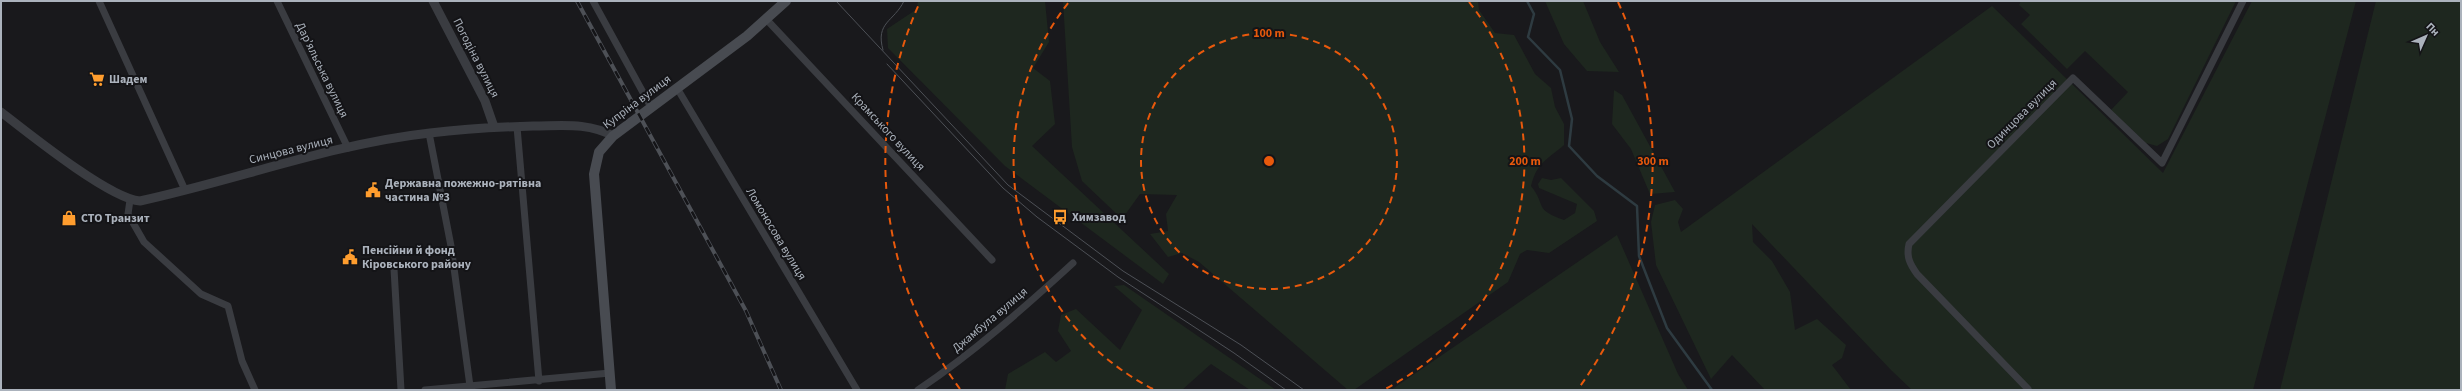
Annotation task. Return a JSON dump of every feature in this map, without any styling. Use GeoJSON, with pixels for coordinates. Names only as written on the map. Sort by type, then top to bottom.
{"type":"FeatureCollection","features":[{"type":"Feature","properties":{"kind":"main road","name":"Купріна вулиця"},"geometry":{"type":"LineString","coordinates":[[611,390],[594,174],[599,152],[613,136],[767,20],[786,1]]}},
{"type":"Feature","properties":{"kind":"street"},"geometry":{"type":"LineString","coordinates":[[99,1],[185,190]]}},
{"type":"Feature","properties":{"kind":"street","name":"Дар’яльська вулиця"},"geometry":{"type":"LineString","coordinates":[[277,1],[348,148]]}},
{"type":"Feature","properties":{"kind":"street","name":"Погодіна вулиця"},"geometry":{"type":"LineString","coordinates":[[434,1],[485,100],[494,127]]}},
{"type":"Feature","properties":{"kind":"street"},"geometry":{"type":"LineString","coordinates":[[592,1],[652,107]]}},
{"type":"Feature","properties":{"kind":"street","name":"Одинцова вулиця"},"geometry":{"type":"LineString","coordinates":[[2028,389],[1917,274],[1910,264],[1907,253],[1909,244],[2073,78],[2162,163],[2243,1]]}},
{"type":"Feature","properties":{"kind":"street","name":"Крамського вулиця"},"geometry":{"type":"LineString","coordinates":[[767,20],[992,260]]}},
{"type":"Feature","properties":{"kind":"street","name":"Ломоносова вулиця"},"geometry":{"type":"LineString","coordinates":[[677,88],[857,390]]}},
{"type":"Feature","properties":{"kind":"street"},"geometry":{"type":"LineString","coordinates":[[1,112],[43,144],[130,200],[128,214],[144,242],[201,294],[228,306],[242,361],[255,390]]}},
{"type":"Feature","properties":{"kind":"street","name":"Синцова вулиця"},"geometry":{"type":"LineString","coordinates":[[130,200],[140,201],[348,148],[429,133],[494,127],[588,126],[600,129],[613,136]]}},
{"type":"Feature","properties":{"kind":"street"},"geometry":{"type":"LineString","coordinates":[[517,127],[539,381]]}},
{"type":"Feature","properties":{"kind":"street"},"geometry":{"type":"LineString","coordinates":[[429,133],[451,246],[470,386]]}},
{"type":"Feature","properties":{"kind":"street","name":"Джамбула вулиця"},"geometry":{"type":"LineString","coordinates":[[918,390],[947,370],[1028,305],[1073,263]]}},
{"type":"Feature","properties":{"kind":"street"},"geometry":{"type":"LineString","coordinates":[[394,269],[401,390]]}},
{"type":"Feature","properties":{"kind":"street"},"geometry":{"type":"LineString","coordinates":[[426,390],[539,381],[610,373]]}},
{"type":"Feature","properties":{"kind":"shaded area"},"geometry":{"type":"Polygon","coordinates":[[[918,1],[1045,1],[1049,42],[1033,68],[1050,81],[1055,124],[1032,146],[1169,274],[1163,284],[1005,166],[888,48],[887,29],[917,9],[918,1]]]}},
{"type":"Feature","properties":{"kind":"shaded area"},"geometry":{"type":"Polygon","coordinates":[[[1063,1],[1478,1],[1479,10],[1495,33],[1514,35],[1535,74],[1551,88],[1555,107],[1564,124],[1564,145],[1543,162],[1533,178],[1531,186],[1539,198],[1544,210],[1564,220],[1575,213],[1577,204],[1539,188],[1538,184],[1542,178],[1551,180],[1561,178],[1594,211],[1597,221],[1549,253],[1527,250],[1520,254],[1508,282],[1354,390],[1348,390],[1199,262],[1182,253],[1168,257],[1150,234],[1168,231],[1166,214],[1177,195],[1140,194],[1122,219],[1082,181],[1072,147],[1063,1]]]}},
{"type":"Feature","properties":{"kind":"shaded area"},"geometry":{"type":"Polygon","coordinates":[[[1545,1],[1583,1],[1600,42],[1619,72],[1587,71],[1564,44],[1545,1]]]}},
{"type":"Feature","properties":{"kind":"shaded area"},"geometry":{"type":"Polygon","coordinates":[[[2021,1],[2236,1],[2168,139],[2157,146],[2146,143],[2111,110],[2128,92],[2085,51],[2067,69],[2021,24],[2030,15],[2019,5],[2021,1]]]}},
{"type":"Feature","properties":{"kind":"shaded area"},"geometry":{"type":"Polygon","coordinates":[[[2252,1],[2356,1],[2253,390],[1912,390],[1891,370],[1752,224],[1753,242],[1772,261],[1790,292],[1795,330],[1817,319],[1846,345],[1842,358],[1832,365],[1851,390],[1765,390],[1732,355],[1711,379],[1656,265],[1651,222],[1655,205],[1675,200],[1683,209],[1678,222],[1681,232],[1992,6],[2163,173],[2252,1]]]}},
{"type":"Feature","properties":{"kind":"shaded area"},"geometry":{"type":"Polygon","coordinates":[[[2376,1],[2461,1],[2461,390],[2280,390],[2376,1]]]}},
{"type":"Feature","properties":{"kind":"shaded area"},"geometry":{"type":"Polygon","coordinates":[[[1614,90],[1622,95],[1675,192],[1650,194],[1631,149],[1612,124],[1614,90]]]}},
{"type":"Feature","properties":{"kind":"shaded area"},"geometry":{"type":"Polygon","coordinates":[[[1617,235],[1678,374],[1688,390],[1391,390],[1617,235]]]}},
{"type":"Feature","properties":{"kind":"shaded area"},"geometry":{"type":"Polygon","coordinates":[[[1124,285],[1276,390],[1250,390],[1211,364],[1182,390],[1005,390],[1008,374],[1045,352],[1056,362],[1071,351],[1058,331],[1061,315],[1076,309],[1120,350],[1142,310],[1114,286],[1124,285]]]}},
{"type":"Feature","properties":{"kind":"waterway"},"geometry":{"type":"LineString","coordinates":[[1527,1],[1534,14],[1528,37],[1560,70],[1572,119],[1569,146],[1597,176],[1637,206],[1639,256],[1667,328],[1712,390]]}},
{"type":"Feature","properties":{"kind":"tram line"},"geometry":{"type":"LineString","coordinates":[[836,1],[1008,185],[1123,271],[1241,345],[1304,390]]}},
{"type":"Feature","properties":{"kind":"tram line"},"geometry":{"type":"LineString","coordinates":[[883,50],[881,41],[883,28],[904,1]]}},
{"type":"Feature","properties":{"kind":"tram line"},"geometry":{"type":"LineString","coordinates":[[887,64],[1003,188],[1037,217],[1118,277],[1234,353],[1286,390]]}},
{"type":"Feature","properties":{"kind":"railway"},"geometry":{"type":"LineString","coordinates":[[577,1],[746,311],[781,390]]}},
{"type":"Feature","properties":{"kind":"place","name":"Шадем"},"geometry":{"type":"Point","coordinates":[97,79]}},
{"type":"Feature","properties":{"kind":"place","name":"Державна пожежно-рятівна частина №3"},"geometry":{"type":"Point","coordinates":[373,190]}},
{"type":"Feature","properties":{"kind":"place","name":"Химзавод"},"geometry":{"type":"Point","coordinates":[1060,217]}},
{"type":"Feature","properties":{"kind":"place","name":"СТО Транзит"},"geometry":{"type":"Point","coordinates":[69,218]}},
{"type":"Feature","properties":{"kind":"place","name":"Пенсійни й фонд Кіровського району"},"geometry":{"type":"Point","coordinates":[350,257]}}]}
